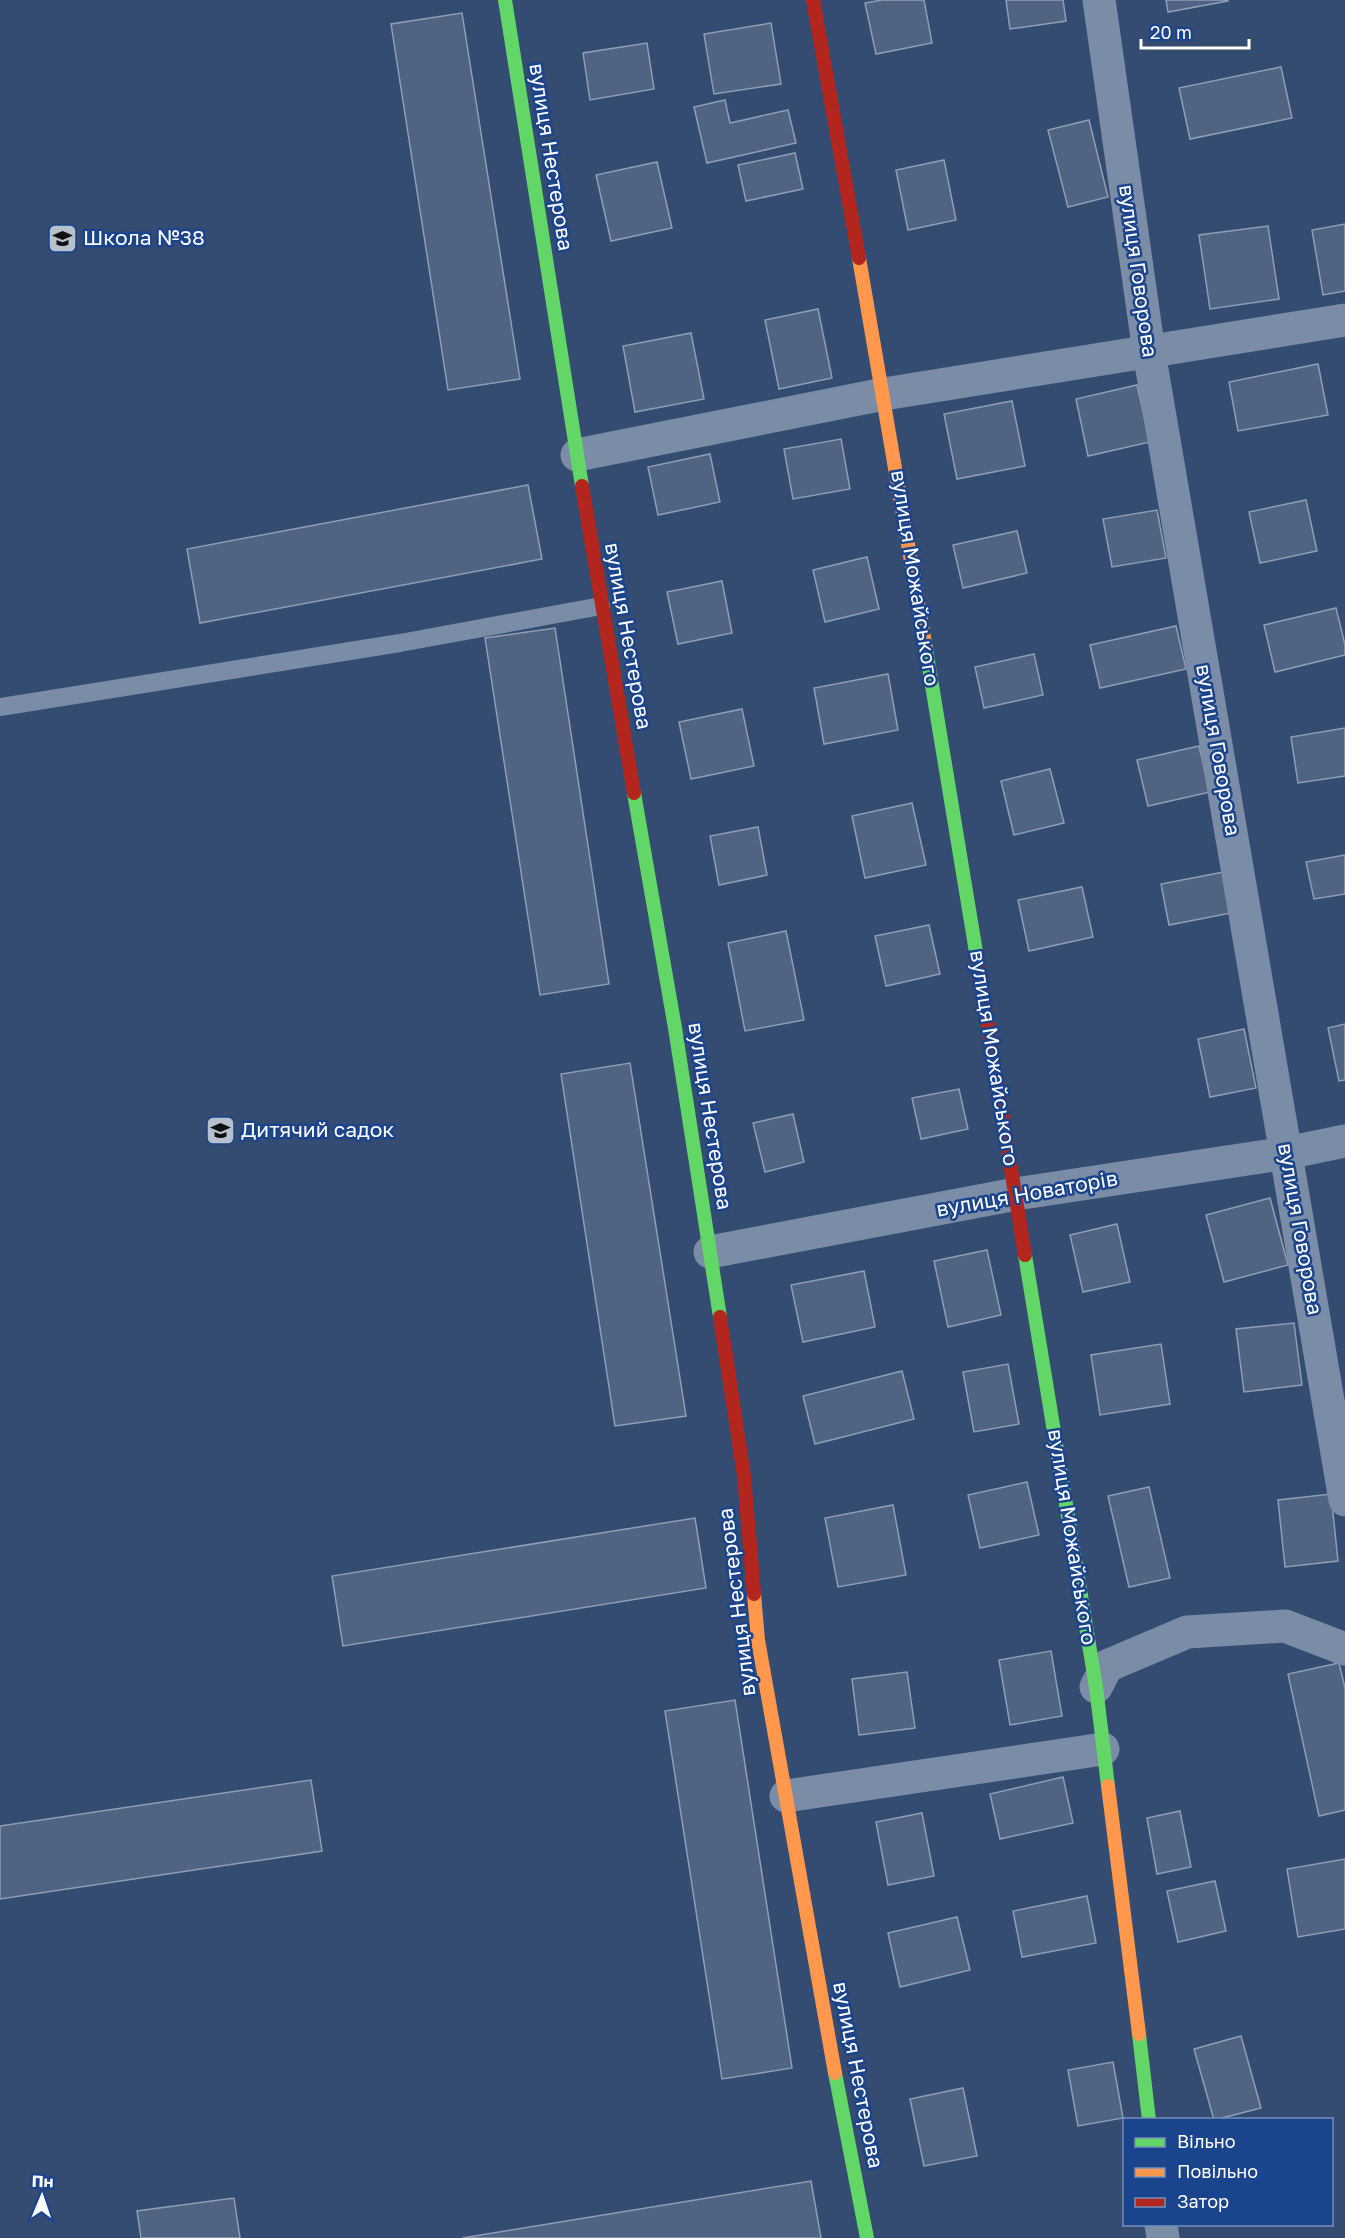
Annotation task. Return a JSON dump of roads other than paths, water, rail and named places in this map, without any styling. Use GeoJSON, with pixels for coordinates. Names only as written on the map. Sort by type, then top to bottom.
{"type":"FeatureCollection","features":[{"type":"Feature","properties":{"kind":"street","name":"вулиця Нестерова"},"geometry":{"type":"LineString","coordinates":[[505,0],[601,606],[675,1028],[710,1252],[744,1476],[758,1640],[835,2074],[867,2238]]}},
{"type":"Feature","properties":{"kind":"street","name":"вулиця Можайського"},"geometry":{"type":"LineString","coordinates":[[813,0],[884,394],[1017,1194],[1096,1687],[1149,2118]]}},
{"type":"Feature","properties":{"kind":"street","name":"вулиця Говорова"},"geometry":{"type":"LineString","coordinates":[[1099,0],[1149,352],[1345,1500]]}},
{"type":"Feature","properties":{"kind":"street"},"geometry":{"type":"LineString","coordinates":[[577,454],[884,394],[1345,320]]}},
{"type":"Feature","properties":{"kind":"street","name":"вулиця Новаторів"},"geometry":{"type":"LineString","coordinates":[[710,1252],[1017,1194],[1345,1141]]}},
{"type":"Feature","properties":{"kind":"street"},"geometry":{"type":"LineString","coordinates":[[1096,1687],[1107,1666],[1187,1632],[1286,1626],[1345,1649]]}},
{"type":"Feature","properties":{"kind":"street"},"geometry":{"type":"LineString","coordinates":[[786,1796],[1103,1749]]}},
{"type":"Feature","properties":{"kind":"lane"},"geometry":{"type":"LineString","coordinates":[[0,707],[400,644],[601,606]]}},
{"type":"Feature","properties":{"kind":"place","name":"Школа №38"},"geometry":{"type":"Point","coordinates":[62,238]}},
{"type":"Feature","properties":{"kind":"place","name":"Дитячий садок"},"geometry":{"type":"Point","coordinates":[220,1130]}}]}
